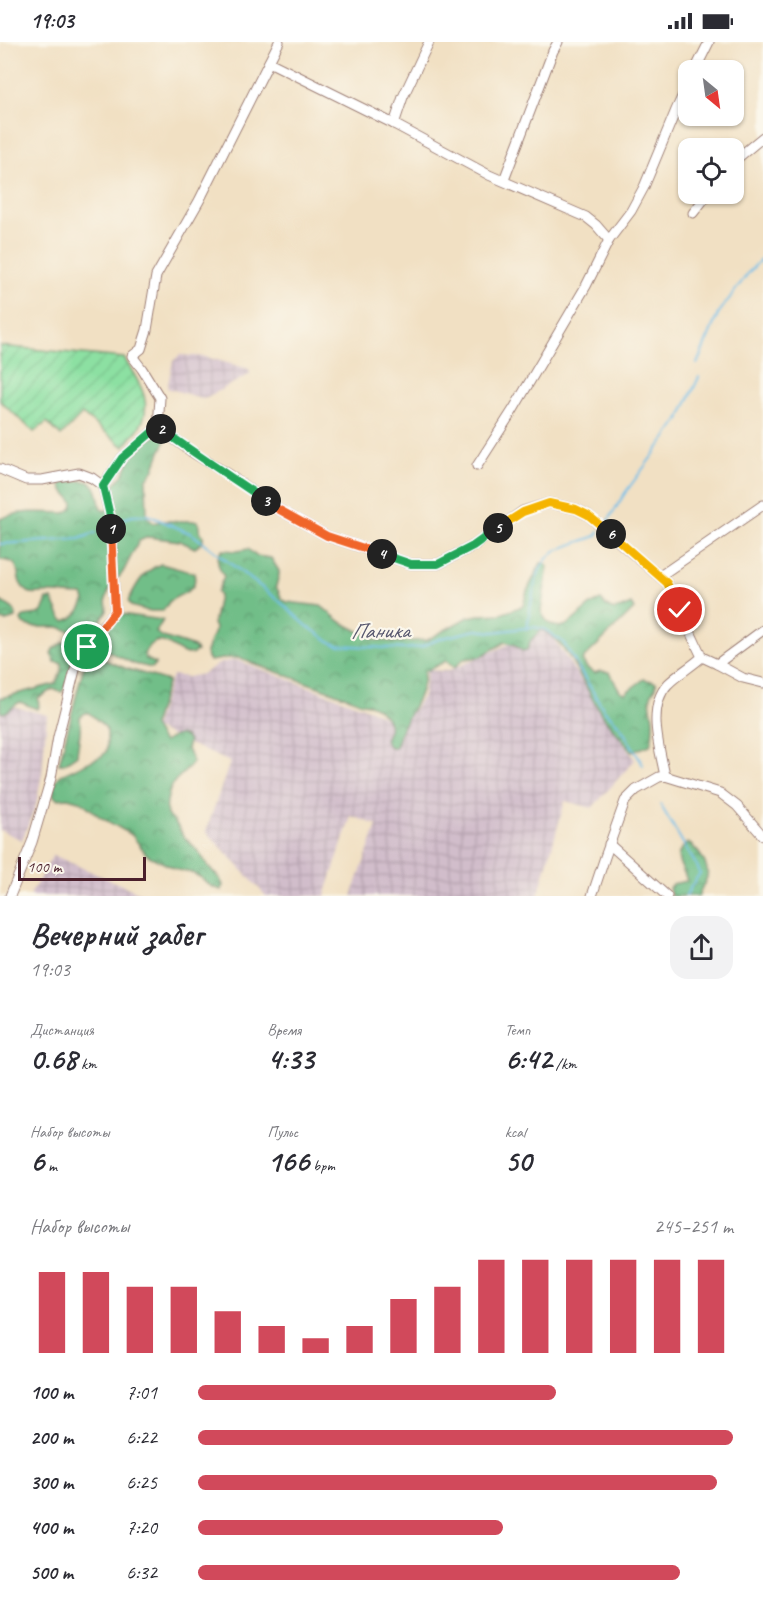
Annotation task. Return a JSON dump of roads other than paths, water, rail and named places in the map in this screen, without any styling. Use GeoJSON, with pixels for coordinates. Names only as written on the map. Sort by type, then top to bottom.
{"type":"FeatureCollection","features":[{"type":"Feature","properties":{"kind":"street"},"geometry":{"type":"LineString","coordinates":[[103,486],[122,458],[158,427],[159,398],[132,356],[141,349],[147,330],[156,276],[199,201],[279,42]]}},
{"type":"Feature","properties":{"kind":"street"},"geometry":{"type":"LineString","coordinates":[[394,124],[403,97],[429,42]]}},
{"type":"Feature","properties":{"kind":"street"},"geometry":{"type":"LineString","coordinates":[[504,180],[558,42]]}},
{"type":"Feature","properties":{"kind":"street"},"geometry":{"type":"LineString","coordinates":[[700,60],[709,42]]}},
{"type":"Feature","properties":{"kind":"street"},"geometry":{"type":"LineString","coordinates":[[269,62],[394,124],[489,175],[586,217],[609,240]]}},
{"type":"Feature","properties":{"kind":"street"},"geometry":{"type":"LineString","coordinates":[[477,466],[525,391],[586,286],[609,240],[631,211],[644,188],[678,106]]}},
{"type":"Feature","properties":{"kind":"street"},"geometry":{"type":"LineString","coordinates":[[744,153],[763,137]]}},
{"type":"Feature","properties":{"kind":"street"},"geometry":{"type":"LineString","coordinates":[[693,213],[700,204]]}},
{"type":"Feature","properties":{"kind":"street"},"geometry":{"type":"LineString","coordinates":[[158,427],[276,508],[327,536],[411,564],[438,564],[473,546],[523,512],[549,503],[576,509],[588,515],[667,583],[702,657],[743,678],[763,683]]}},
{"type":"Feature","properties":{"kind":"street"},"geometry":{"type":"LineString","coordinates":[[0,469],[26,480],[42,480],[79,473],[103,486],[111,520],[115,611],[91,640],[77,662],[58,737],[51,778],[32,842],[10,896]]}},
{"type":"Feature","properties":{"kind":"street"},"geometry":{"type":"LineString","coordinates":[[660,576],[763,505]]}},
{"type":"Feature","properties":{"kind":"street"},"geometry":{"type":"LineString","coordinates":[[717,664],[763,630]]}},
{"type":"Feature","properties":{"kind":"street"},"geometry":{"type":"LineString","coordinates":[[665,776],[657,730],[659,698],[667,685],[702,657]]}},
{"type":"Feature","properties":{"kind":"street"},"geometry":{"type":"LineString","coordinates":[[592,896],[625,801],[636,790],[659,777],[665,776],[720,794],[737,806],[763,836]]}},
{"type":"Feature","properties":{"kind":"street"},"geometry":{"type":"LineString","coordinates":[[609,844],[667,896]]}},
{"type":"Feature","properties":{"kind":"waterway"},"geometry":{"type":"LineString","coordinates":[[697,364],[718,314],[763,257]]}},
{"type":"Feature","properties":{"kind":"waterway"},"geometry":{"type":"LineString","coordinates":[[606,524],[625,493],[679,420],[699,377]]}},
{"type":"Feature","properties":{"kind":"waterway","name":"Паника"},"geometry":{"type":"LineString","coordinates":[[123,519],[148,515],[192,534],[278,600],[307,626],[338,645],[404,649],[420,647],[442,638],[476,630],[493,632],[533,627],[544,629],[563,642],[604,710],[620,726],[643,765]]}},
{"type":"Feature","properties":{"kind":"waterway"},"geometry":{"type":"LineString","coordinates":[[527,629],[534,588],[546,560],[557,551],[596,536],[599,532]]}},
{"type":"Feature","properties":{"kind":"waterway","name":"Паника"},"geometry":{"type":"LineString","coordinates":[[0,544],[79,539],[95,533]]}},
{"type":"Feature","properties":{"kind":"waterway","name":"Паника"},"geometry":{"type":"LineString","coordinates":[[660,804],[700,873],[686,896]]}}]}
